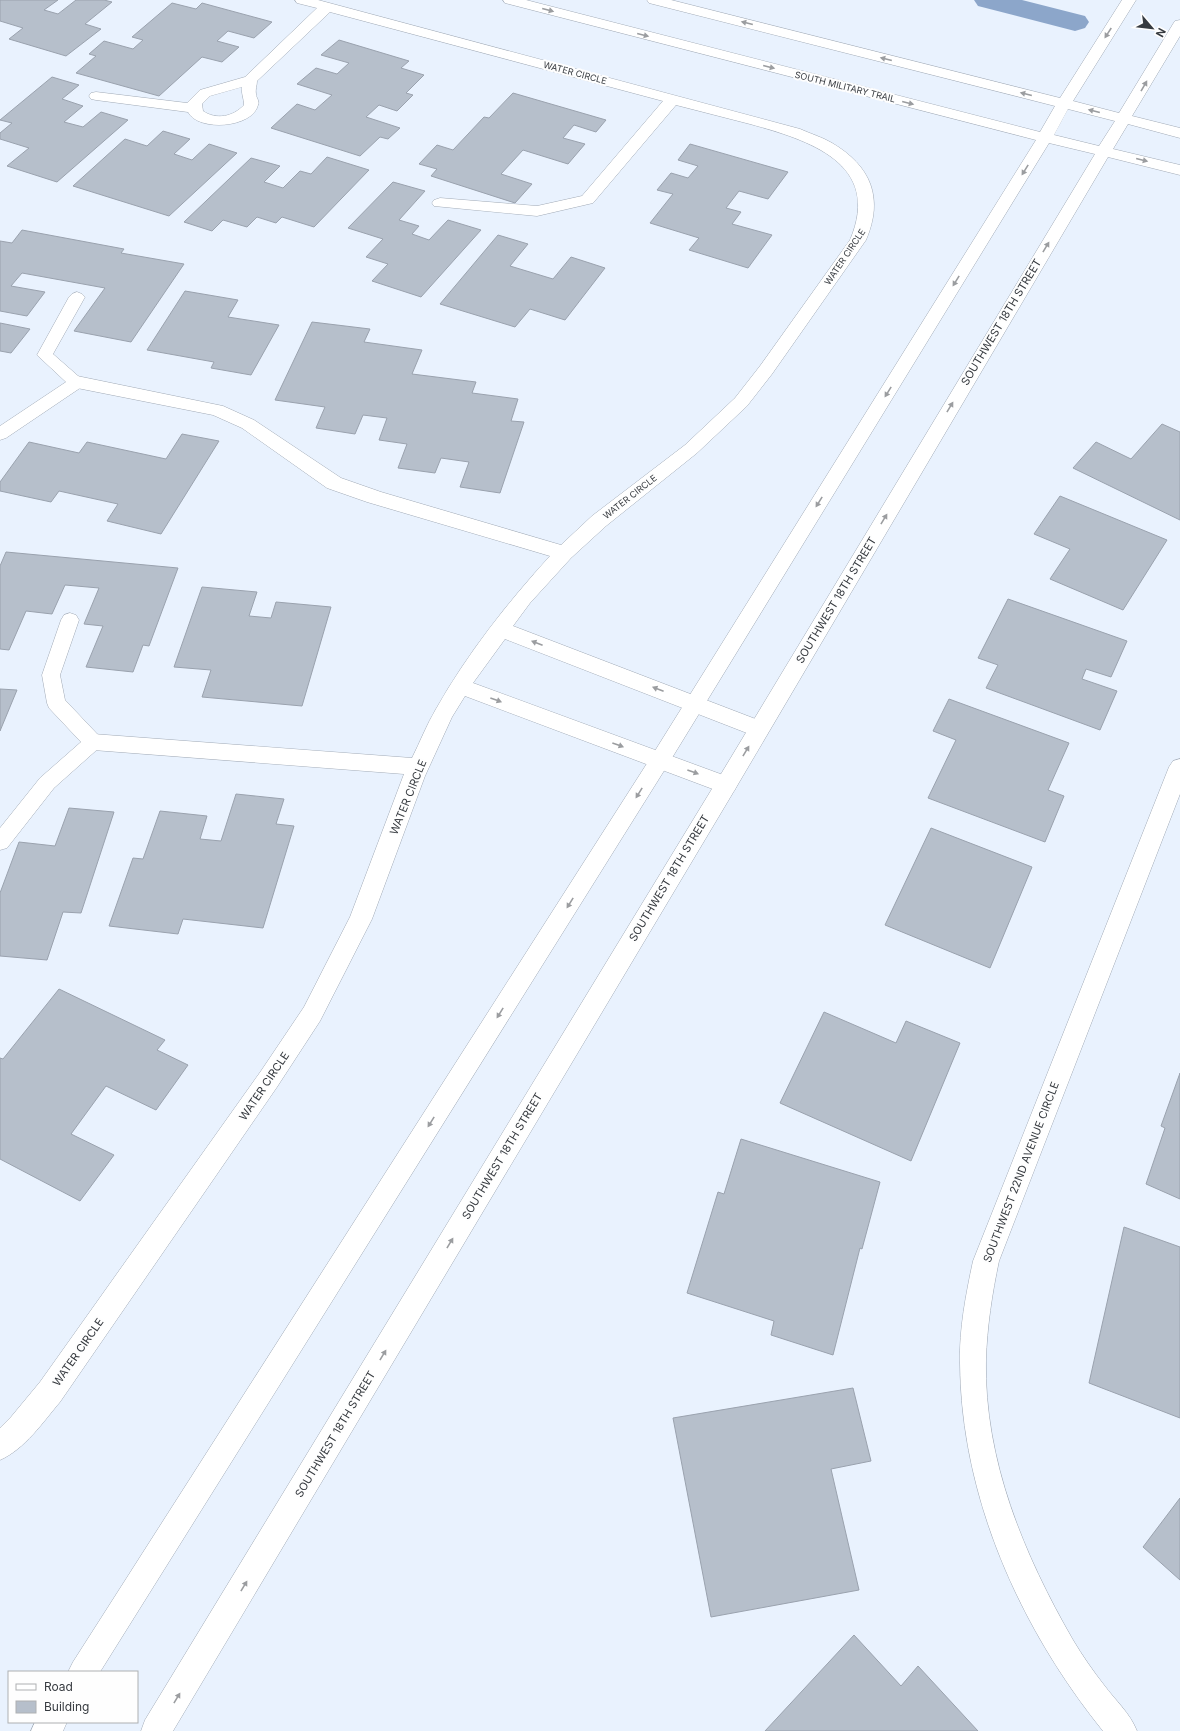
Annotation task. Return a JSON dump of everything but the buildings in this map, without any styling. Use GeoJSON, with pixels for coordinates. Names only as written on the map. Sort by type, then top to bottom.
{"type":"FeatureCollection","features":[{"type":"Feature","properties":{"kind":"street","name":"WATER CIRCLE"},"geometry":{"type":"LineString","coordinates":[[0,1446],[21,1427],[50,1392],[269,1079],[312,1014],[361,919],[419,767],[443,714],[460,686],[500,629],[523,598],[564,553],[599,521],[691,450],[741,402],[766,370],[858,240],[865,226],[869,212],[863,183],[846,162],[826,146],[795,132],[302,0]]}},
{"type":"Feature","properties":{"kind":"street","name":"SOUTH MILITARY TRAIL"},"geometry":{"type":"LineString","coordinates":[[510,0],[1044,137],[1180,170]]}},
{"type":"Feature","properties":{"kind":"street"},"geometry":{"type":"LineString","coordinates":[[654,0],[1180,134]]}},
{"type":"Feature","properties":{"kind":"street"},"geometry":{"type":"LineString","coordinates":[[84,1671],[660,760],[1129,0]]}},
{"type":"Feature","properties":{"kind":"street"},"geometry":{"type":"LineString","coordinates":[[250,80],[248,95],[251,100],[251,106],[241,116],[225,120],[207,120],[196,113],[194,103],[205,93],[250,80],[327,7]]}},
{"type":"Feature","properties":{"kind":"street","name":"SOUTHWEST 18TH STREET"},"geometry":{"type":"LineString","coordinates":[[156,1731],[759,729],[1180,24]]}},
{"type":"Feature","properties":{"kind":"street"},"geometry":{"type":"LineString","coordinates":[[96,96],[194,108]]}},
{"type":"Feature","properties":{"kind":"street"},"geometry":{"type":"LineString","coordinates":[[440,203],[537,211],[587,200],[673,100]]}},
{"type":"Feature","properties":{"kind":"street"},"geometry":{"type":"LineString","coordinates":[[77,382],[217,410],[248,424],[334,483],[374,497],[564,553]]}},
{"type":"Feature","properties":{"kind":"street"},"geometry":{"type":"LineString","coordinates":[[500,629],[695,703],[759,729]]}},
{"type":"Feature","properties":{"kind":"street"},"geometry":{"type":"LineString","coordinates":[[460,686],[726,784]]}},
{"type":"Feature","properties":{"kind":"street"},"geometry":{"type":"LineString","coordinates":[[93,742],[419,767]]}},
{"type":"Feature","properties":{"kind":"street","name":"SOUTHWEST 22ND AVENUE CIRCLE"},"geometry":{"type":"LineString","coordinates":[[1122,1731],[1109,1716],[1067,1658],[1034,1599],[1007,1538],[988,1478],[977,1420],[973,1364],[976,1310],[986,1261],[1180,767]]}},
{"type":"Feature","properties":{"kind":"lane"},"geometry":{"type":"LineString","coordinates":[[0,434],[77,382],[45,355],[77,297]]}},
{"type":"Feature","properties":{"kind":"lane"},"geometry":{"type":"LineString","coordinates":[[0,842],[47,783],[93,742],[56,703],[51,675],[70,620]]}},
{"type":"Feature","properties":{"kind":"waterway"},"geometry":{"type":"LineString","coordinates":[[988,0],[1075,22]]}}]}
